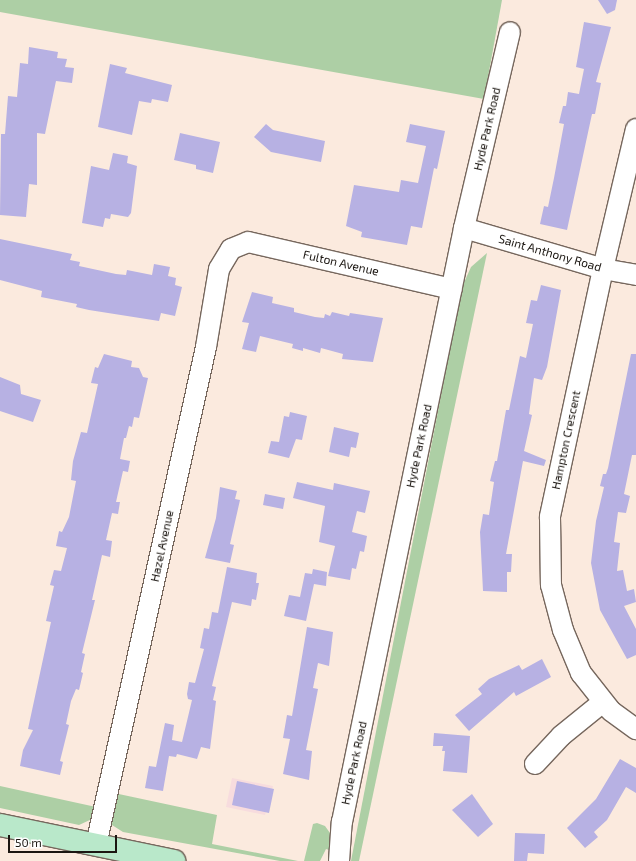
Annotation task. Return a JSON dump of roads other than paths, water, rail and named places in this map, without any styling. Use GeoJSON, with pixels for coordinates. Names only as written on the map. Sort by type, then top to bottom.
{"type":"FeatureCollection","features":[{"type":"Feature","properties":{"kind":"main road"},"geometry":{"type":"LineString","coordinates":[[0,825],[174,861]]}},
{"type":"Feature","properties":{"kind":"street","name":"Hyde Park Road"},"geometry":{"type":"LineString","coordinates":[[339,861],[342,822],[464,228],[510,32]]}},
{"type":"Feature","properties":{"kind":"street","name":"Hampton Crescent"},"geometry":{"type":"LineString","coordinates":[[636,129],[603,269],[550,516],[551,586],[563,630],[581,673],[603,702],[636,729]]}},
{"type":"Feature","properties":{"kind":"street","name":"Saint Anthony Road"},"geometry":{"type":"LineString","coordinates":[[464,228],[603,269],[636,276]]}},
{"type":"Feature","properties":{"kind":"street","name":"Fulton Avenue"},"geometry":{"type":"LineString","coordinates":[[231,249],[248,242],[452,289]]}},
{"type":"Feature","properties":{"kind":"street","name":"Hazel Avenue"},"geometry":{"type":"LineString","coordinates":[[96,845],[206,347],[219,269],[231,249]]}},
{"type":"Feature","properties":{"kind":"street"},"geometry":{"type":"LineString","coordinates":[[535,764],[561,736],[603,702]]}}]}
